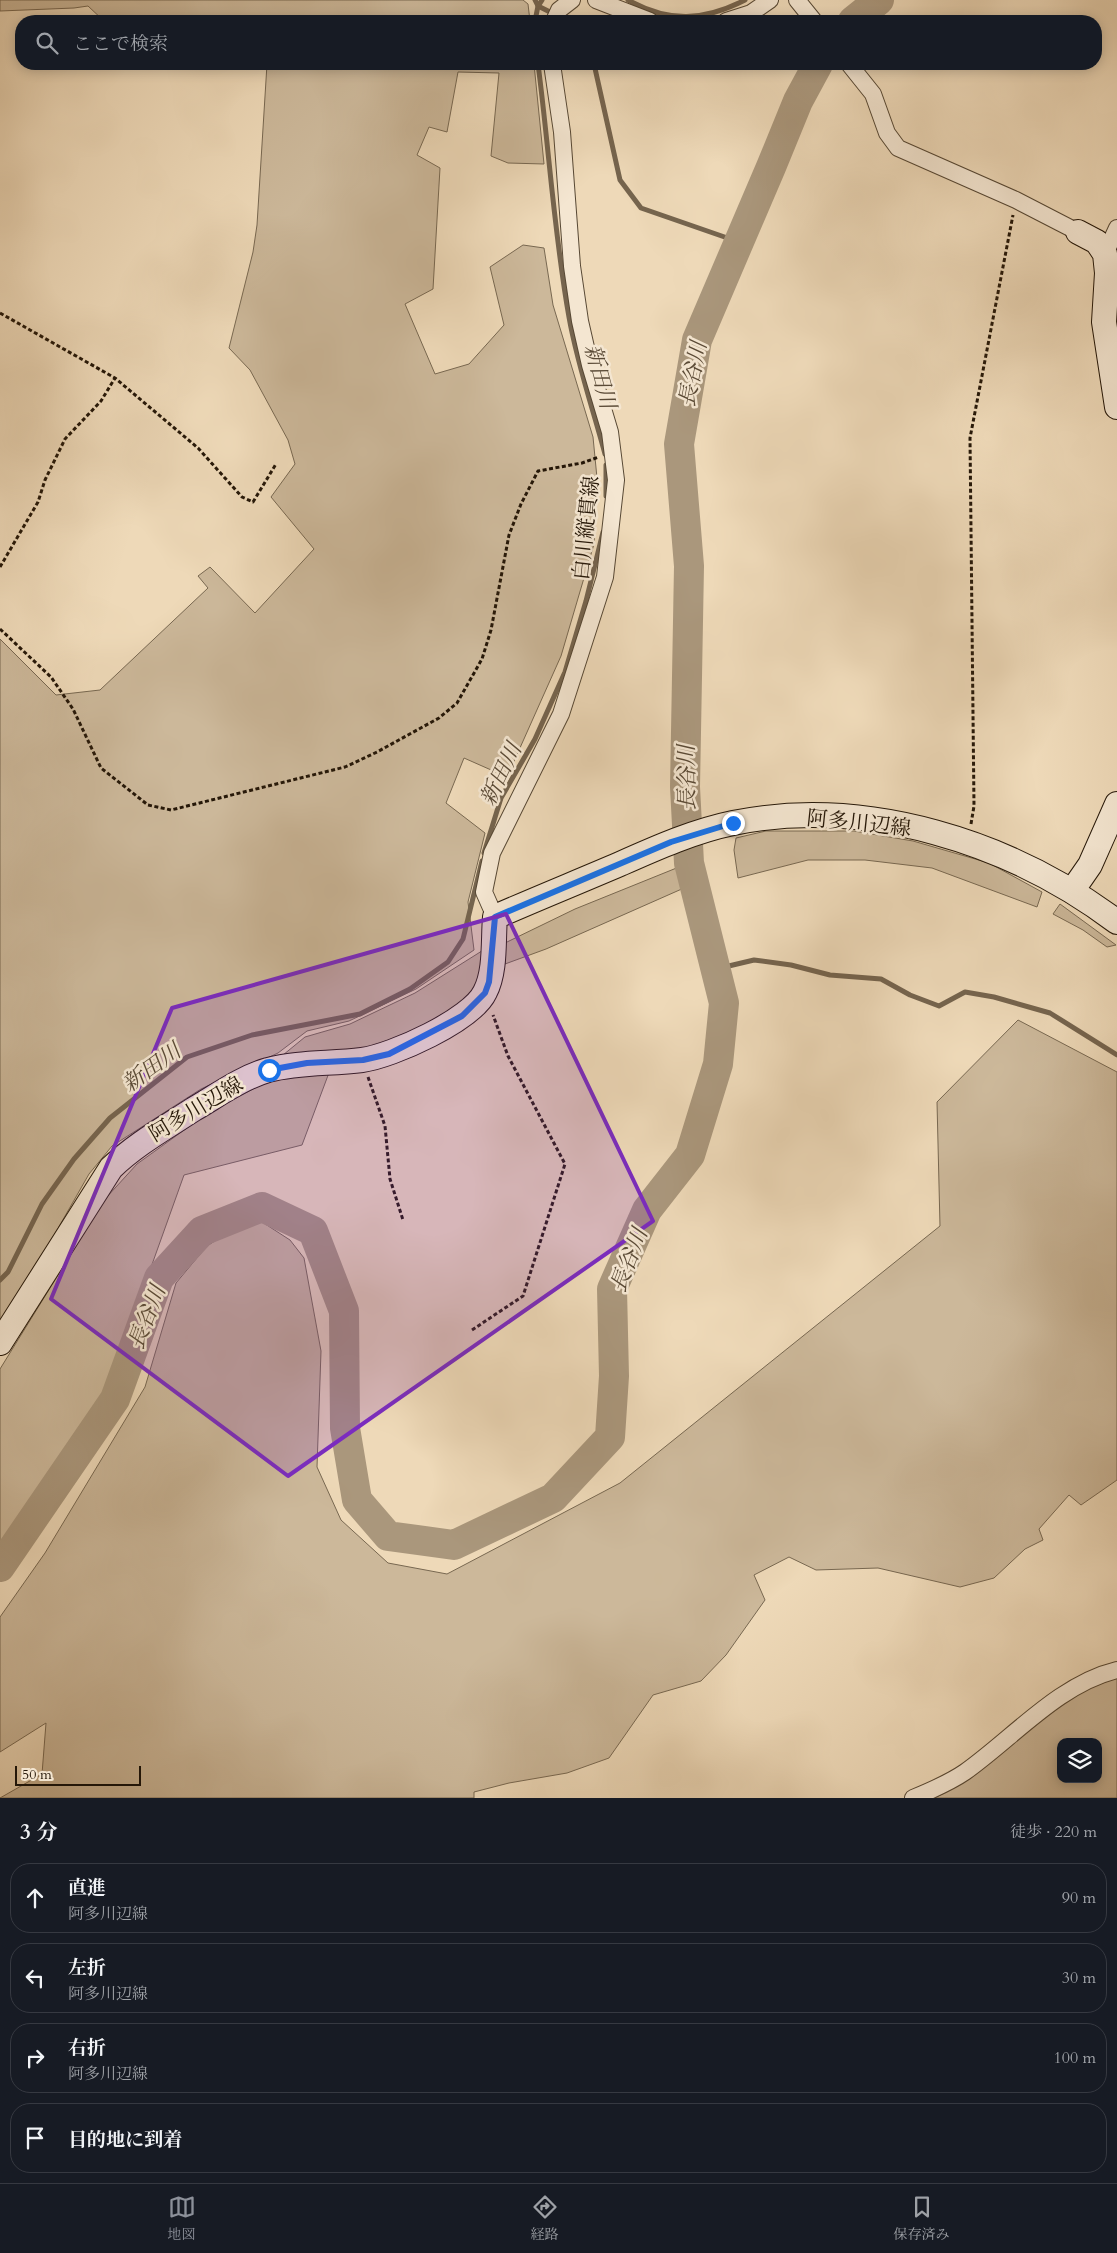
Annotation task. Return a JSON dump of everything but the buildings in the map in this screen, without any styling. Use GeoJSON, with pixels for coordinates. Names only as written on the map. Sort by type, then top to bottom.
{"type":"FeatureCollection","features":[{"type":"Feature","properties":{"kind":"main road"},"geometry":{"type":"LineString","coordinates":[[1078,232],[1097,242],[1105,254],[1107,273],[1104,322],[1117,407]]}},
{"type":"Feature","properties":{"kind":"main road"},"geometry":{"type":"LineString","coordinates":[[1072,891],[1090,865],[1117,804]]}},
{"type":"Feature","properties":{"kind":"main road","name":"阿多川辺線"},"geometry":{"type":"LineString","coordinates":[[495,917],[671,842],[733,823],[789,816],[831,816],[902,826],[969,843],[1003,856],[1072,891],[1117,922]]}},
{"type":"Feature","properties":{"kind":"main road"},"geometry":{"type":"LineString","coordinates":[[485,993],[492,960],[495,917]]}},
{"type":"Feature","properties":{"kind":"main road","name":"阿多川辺線"},"geometry":{"type":"LineString","coordinates":[[0,1343],[111,1168],[132,1148],[245,1078],[269,1070],[307,1063],[363,1060],[389,1054],[462,1016],[485,993]]}},
{"type":"Feature","properties":{"kind":"street"},"geometry":{"type":"LineString","coordinates":[[596,0],[635,15]]}},
{"type":"Feature","properties":{"kind":"street"},"geometry":{"type":"LineString","coordinates":[[743,15],[770,0]]}},
{"type":"Feature","properties":{"kind":"street"},"geometry":{"type":"LineString","coordinates":[[798,0],[809,15]]}},
{"type":"Feature","properties":{"kind":"street","name":"白川縦貫線"},"geometry":{"type":"LineString","coordinates":[[495,917],[484,892],[492,853],[561,714],[567,696],[605,577],[616,480],[610,432],[590,366],[580,321],[572,266],[562,132],[553,70]]}},
{"type":"Feature","properties":{"kind":"street"},"geometry":{"type":"LineString","coordinates":[[853,70],[873,94],[887,133],[898,148],[1016,200],[1078,232]]}},
{"type":"Feature","properties":{"kind":"street"},"geometry":{"type":"LineString","coordinates":[[1105,254],[1117,228]]}},
{"type":"Feature","properties":{"kind":"street"},"geometry":{"type":"LineString","coordinates":[[913,1798],[963,1773],[1073,1687],[1104,1673],[1117,1670]]}},
{"type":"Feature","properties":{"kind":"path"},"geometry":{"type":"LineString","coordinates":[[969,843],[974,806],[970,438],[1016,200]]}},
{"type":"Feature","properties":{"kind":"path"},"geometry":{"type":"LineString","coordinates":[[0,314],[115,378],[198,448],[242,497],[253,502],[276,464]]}},
{"type":"Feature","properties":{"kind":"path"},"geometry":{"type":"LineString","coordinates":[[0,566],[38,502],[45,480],[65,439],[101,402],[115,378]]}},
{"type":"Feature","properties":{"kind":"path"},"geometry":{"type":"LineString","coordinates":[[0,628],[51,677],[73,709],[101,768],[148,805],[171,810],[345,768],[439,718],[457,703],[482,659],[510,535],[521,504],[538,471],[582,462],[602,455]]}},
{"type":"Feature","properties":{"kind":"path"},"geometry":{"type":"LineString","coordinates":[[472,1330],[524,1296],[565,1164],[508,1056],[485,993]]}},
{"type":"Feature","properties":{"kind":"path"},"geometry":{"type":"LineString","coordinates":[[363,1060],[385,1126],[390,1180],[403,1220]]}},
{"type":"Feature","properties":{"kind":"highlighted area"},"geometry":{"type":"Polygon","coordinates":[[[506,914],[653,1221],[288,1476],[51,1299],[172,1008],[506,914]]]}},
{"type":"Feature","properties":{"kind":"shaded area"},"geometry":{"type":"Polygon","coordinates":[[[0,0],[523,0],[528,4],[529,15],[98,15],[88,6],[0,11],[0,0]]]}},
{"type":"Feature","properties":{"kind":"shaded area"},"geometry":{"type":"Polygon","coordinates":[[[267,70],[535,70],[544,164],[508,163],[491,156],[499,73],[458,72],[447,132],[429,127],[417,155],[440,168],[433,289],[405,304],[435,374],[469,364],[504,325],[490,267],[523,245],[544,248],[553,305],[593,437],[597,478],[594,544],[561,656],[507,777],[464,758],[446,803],[485,833],[468,902],[474,950],[416,989],[349,1021],[307,1031],[278,1053],[201,1089],[112,1146],[89,1174],[0,1330],[0,639],[56,695],[100,690],[208,588],[198,576],[210,567],[255,613],[314,549],[271,497],[295,464],[288,440],[250,370],[229,348],[253,252],[257,225],[267,70]]]}},
{"type":"Feature","properties":{"kind":"shaded area"},"geometry":{"type":"Polygon","coordinates":[[[766,831],[854,831],[913,841],[989,863],[1042,892],[1037,907],[932,868],[865,860],[808,860],[738,878],[734,850],[736,838],[766,831]]]}},
{"type":"Feature","properties":{"kind":"shaded area"},"geometry":{"type":"Polygon","coordinates":[[[679,867],[684,888],[546,949],[505,964],[505,943],[575,909],[679,867]]]}},
{"type":"Feature","properties":{"kind":"shaded area"},"geometry":{"type":"Polygon","coordinates":[[[1060,904],[1116,945],[1107,947],[1083,930],[1053,914],[1060,904]]]}},
{"type":"Feature","properties":{"kind":"shaded area"},"geometry":{"type":"Polygon","coordinates":[[[485,949],[480,980],[465,1001],[397,1041],[368,1049],[283,1055],[305,1037],[350,1024],[415,993],[485,949]]]}},
{"type":"Feature","properties":{"kind":"shaded area"},"geometry":{"type":"Polygon","coordinates":[[[1018,1020],[1117,1072],[1117,1480],[1081,1505],[1069,1495],[1039,1529],[1043,1540],[1025,1549],[994,1578],[960,1587],[878,1568],[816,1570],[789,1557],[754,1575],[765,1600],[726,1655],[701,1681],[653,1695],[609,1758],[567,1773],[509,1783],[474,1792],[474,1798],[0,1798],[42,1774],[46,1723],[0,1752],[0,1617],[45,1553],[145,1387],[176,1283],[207,1246],[235,1228],[259,1220],[290,1240],[304,1258],[321,1351],[317,1467],[341,1520],[388,1563],[447,1574],[620,1483],[940,1226],[937,1102],[1018,1020]]]}},
{"type":"Feature","properties":{"kind":"shaded area"},"geometry":{"type":"Polygon","coordinates":[[[330,1070],[302,1145],[184,1175],[110,1382],[67,1451],[0,1546],[0,1369],[105,1199],[137,1164],[205,1115],[268,1081],[330,1070]]]}},
{"type":"Feature","properties":{"kind":"shaded area"},"geometry":{"type":"Polygon","coordinates":[[[1117,1678],[1117,1798],[935,1798],[965,1781],[1076,1692],[1117,1678]]]}},
{"type":"Feature","properties":{"kind":"waterway"},"geometry":{"type":"LineString","coordinates":[[535,0],[538,6],[556,15]]}},
{"type":"Feature","properties":{"kind":"waterway","name":"新田川"},"geometry":{"type":"LineString","coordinates":[[536,15],[538,6],[542,0]]}},
{"type":"Feature","properties":{"kind":"waterway","name":"新田川"},"geometry":{"type":"LineString","coordinates":[[628,0],[667,15]]}},
{"type":"Feature","properties":{"kind":"waterway","name":"新田川"},"geometry":{"type":"LineString","coordinates":[[701,15],[730,7],[745,0]]}},
{"type":"Feature","properties":{"kind":"waterway","name":"長谷川"},"geometry":{"type":"LineString","coordinates":[[860,15],[879,0]]}},
{"type":"Feature","properties":{"kind":"waterway","name":"新田川"},"geometry":{"type":"LineString","coordinates":[[539,70],[559,254],[569,317],[581,369],[605,454]]}},
{"type":"Feature","properties":{"kind":"waterway"},"geometry":{"type":"LineString","coordinates":[[595,70],[620,180],[641,208],[739,242]]}},
{"type":"Feature","properties":{"kind":"waterway","name":"長谷川"},"geometry":{"type":"LineString","coordinates":[[0,1567],[115,1399],[159,1278],[202,1231],[262,1207],[313,1231],[344,1311],[345,1428],[357,1500],[388,1536],[454,1545],[553,1498],[610,1437],[614,1376],[612,1289],[647,1210],[690,1155],[718,1064],[724,1003],[689,863],[685,787],[689,566],[679,444],[697,340],[798,101],[815,70]]}},
{"type":"Feature","properties":{"kind":"waterway","name":"新田川"},"geometry":{"type":"LineString","coordinates":[[606,465],[606,496]]}},
{"type":"Feature","properties":{"kind":"waterway","name":"新田川"},"geometry":{"type":"LineString","coordinates":[[484,853],[501,798],[535,739],[565,672],[586,601],[603,532]]}},
{"type":"Feature","properties":{"kind":"waterway","name":"新田川"},"geometry":{"type":"LineString","coordinates":[[0,1280],[8,1272],[42,1204],[74,1159],[110,1118],[187,1057],[252,1035],[360,1014],[410,989],[448,962],[463,939],[482,861]]}},
{"type":"Feature","properties":{"kind":"waterway"},"geometry":{"type":"LineString","coordinates":[[716,969],[754,960],[791,965],[830,975],[881,979],[910,995],[939,1006],[965,992],[994,997],[1050,1013],[1117,1055]]}},
{"type":"Feature","properties":{"kind":"route"},"geometry":{"type":"LineString","coordinates":[[269,1070],[307,1063],[363,1060],[389,1054],[428,1035],[462,1016],[485,993],[489,982],[492,960],[495,917],[671,842],[733,823]]}}]}
